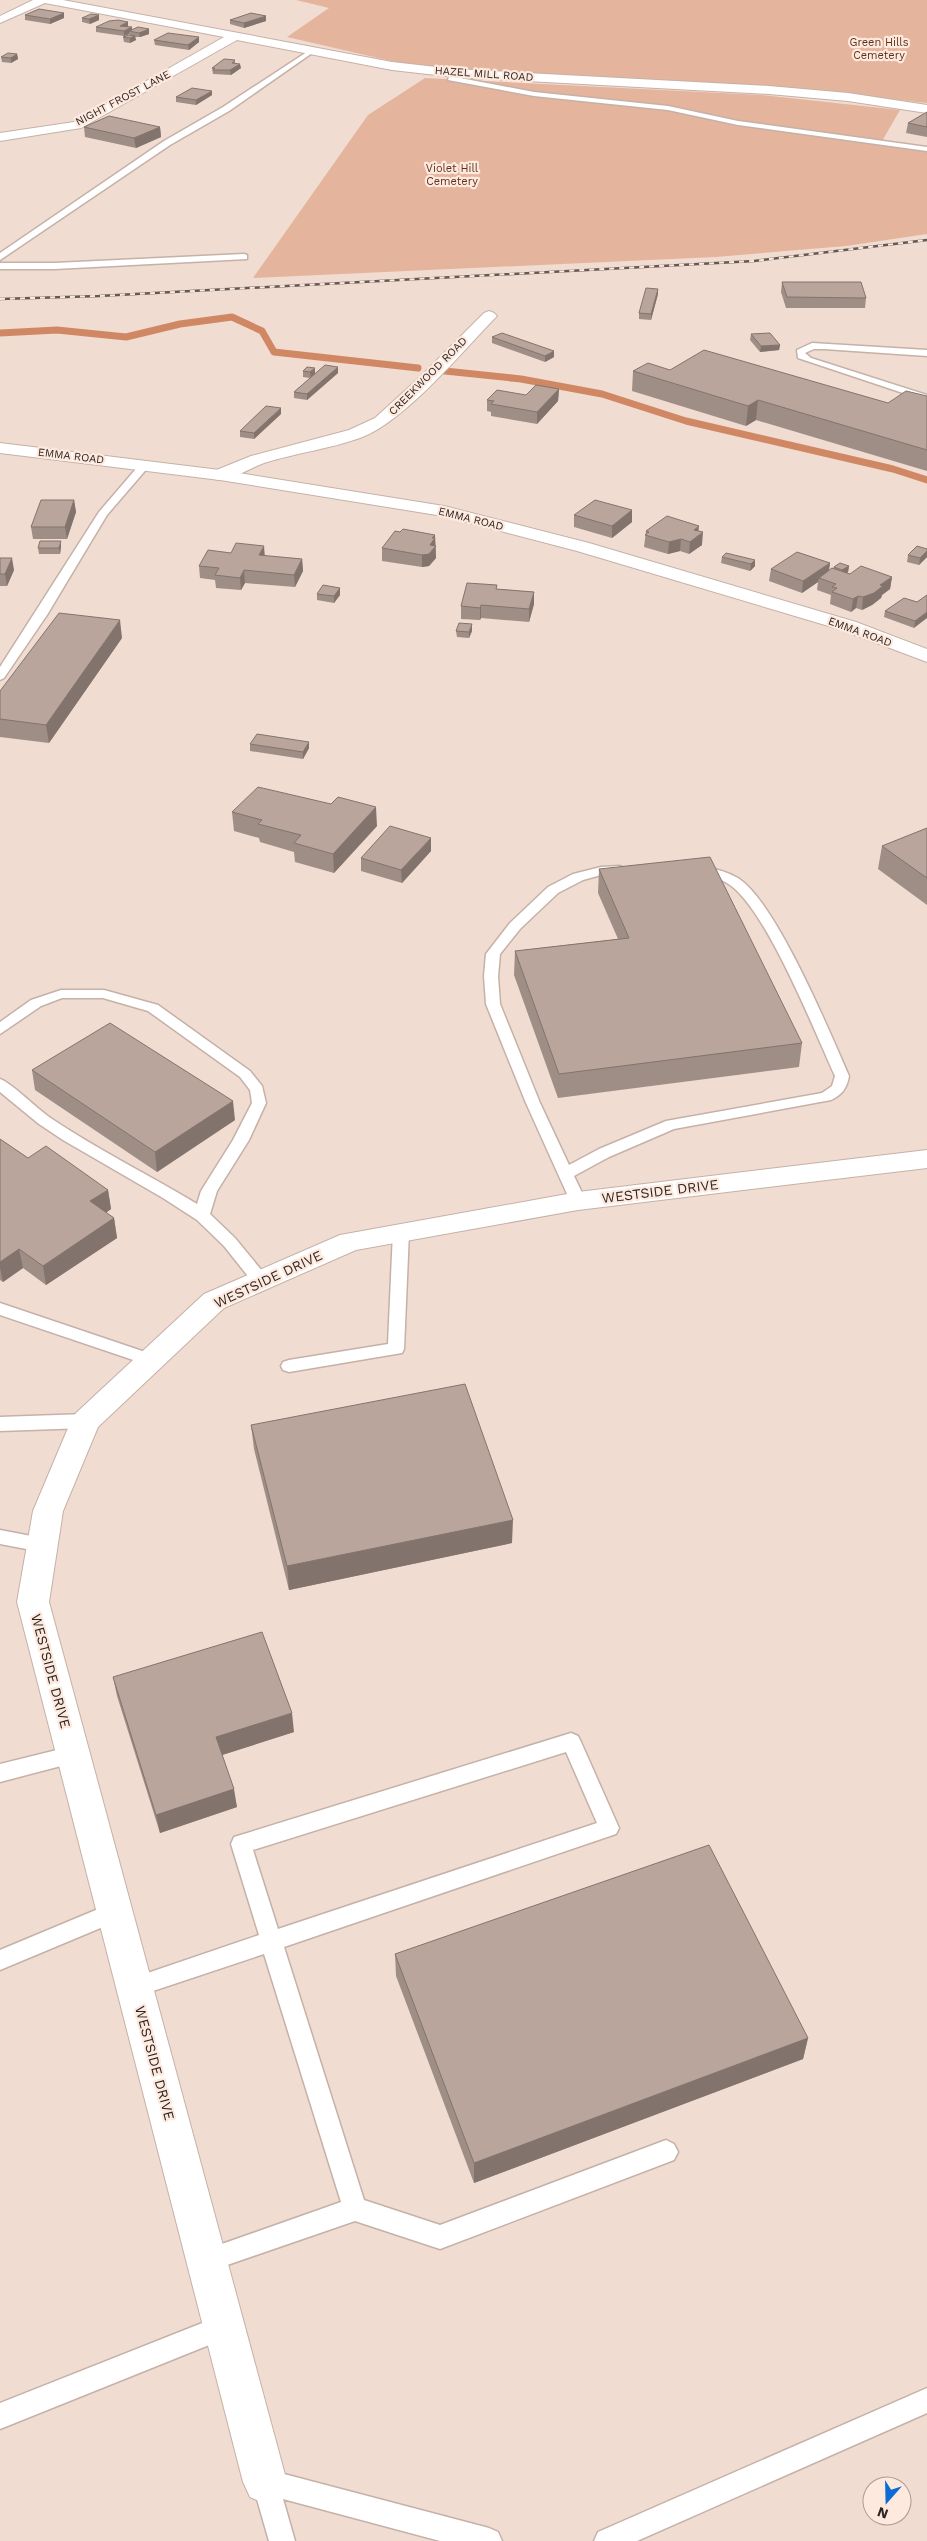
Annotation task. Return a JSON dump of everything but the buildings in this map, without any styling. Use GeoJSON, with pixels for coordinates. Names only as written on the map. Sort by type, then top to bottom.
{"type":"FeatureCollection","features":[{"type":"Feature","properties":{"kind":"street"},"geometry":{"type":"LineString","coordinates":[[0,20],[44,0]]}},
{"type":"Feature","properties":{"kind":"street","name":"HAZEL MILL ROAD"},"geometry":{"type":"LineString","coordinates":[[44,0],[237,35],[392,66],[454,73],[779,91],[848,97],[927,109]]}},
{"type":"Feature","properties":{"kind":"street","name":"NIGHT FROST LANE"},"geometry":{"type":"LineString","coordinates":[[0,137],[76,125],[237,35]]}},
{"type":"Feature","properties":{"kind":"street","name":"CREEKWOOD ROAD"},"geometry":{"type":"LineString","coordinates":[[220,475],[257,460],[355,434],[381,421],[426,380],[489,316]]}},
{"type":"Feature","properties":{"kind":"street","name":"EMMA ROAD"},"geometry":{"type":"LineString","coordinates":[[0,448],[220,475],[444,511],[583,547],[821,618],[927,656]]}},
{"type":"Feature","properties":{"kind":"street","name":"WESTSIDE DRIVE"},"geometry":{"type":"LineString","coordinates":[[265,2482],[33,1602],[48,1511],[86,1421],[214,1301],[350,1242],[401,1232],[571,1188],[927,1159]]}},
{"type":"Feature","properties":{"kind":"lane"},"geometry":{"type":"LineString","coordinates":[[0,257],[167,143],[226,110],[314,50]]}},
{"type":"Feature","properties":{"kind":"lane"},"geometry":{"type":"LineString","coordinates":[[454,73],[451,78],[526,93],[668,108],[738,123],[927,149]]}},
{"type":"Feature","properties":{"kind":"lane"},"geometry":{"type":"LineString","coordinates":[[0,266],[55,266],[244,257]]}},
{"type":"Feature","properties":{"kind":"lane"},"geometry":{"type":"LineString","coordinates":[[927,353],[824,346],[812,346],[800,352],[801,356],[808,360],[927,398]]}},
{"type":"Feature","properties":{"kind":"lane"},"geometry":{"type":"LineString","coordinates":[[0,676],[41,615],[103,514],[145,465]]}},
{"type":"Feature","properties":{"kind":"lane"},"geometry":{"type":"LineString","coordinates":[[637,868],[601,871],[578,877],[553,890],[515,926],[493,954],[491,976],[494,1004],[571,1188],[604,1153],[671,1125],[826,1097],[836,1093],[840,1086],[842,1076],[840,1070],[795,972],[754,901],[732,880],[702,870],[683,868]]}},
{"type":"Feature","properties":{"kind":"lane"},"geometry":{"type":"LineString","coordinates":[[0,1029],[36,1003],[61,994],[104,994],[153,1008],[245,1074],[257,1089],[259,1103],[241,1140],[209,1191],[202,1216]]}},
{"type":"Feature","properties":{"kind":"lane"},"geometry":{"type":"LineString","coordinates":[[0,1084],[20,1104],[82,1146],[202,1216],[217,1229],[261,1281]]}},
{"type":"Feature","properties":{"kind":"lane"},"geometry":{"type":"LineString","coordinates":[[289,1366],[396,1349],[401,1232]]}},
{"type":"Feature","properties":{"kind":"lane"},"geometry":{"type":"LineString","coordinates":[[0,1309],[151,1360]]}},
{"type":"Feature","properties":{"kind":"lane"},"geometry":{"type":"LineString","coordinates":[[0,1424],[86,1421]]}},
{"type":"Feature","properties":{"kind":"lane"},"geometry":{"type":"LineString","coordinates":[[0,1537],[42,1545]]}},
{"type":"Feature","properties":{"kind":"lane"},"geometry":{"type":"LineString","coordinates":[[135,1987],[270,1941],[609,1828],[571,1742],[241,1844],[270,1941],[355,2209]]}},
{"type":"Feature","properties":{"kind":"lane"},"geometry":{"type":"LineString","coordinates":[[0,1773],[73,1756]]}},
{"type":"Feature","properties":{"kind":"lane"},"geometry":{"type":"LineString","coordinates":[[0,1960],[115,1912]]}},
{"type":"Feature","properties":{"kind":"lane"},"geometry":{"type":"LineString","coordinates":[[207,2260],[355,2209],[440,2237],[666,2152]]}},
{"type":"Feature","properties":{"kind":"lane"},"geometry":{"type":"LineString","coordinates":[[0,2416],[225,2326]]}},
{"type":"Feature","properties":{"kind":"lane"},"geometry":{"type":"LineString","coordinates":[[607,2541],[927,2400]]}},
{"type":"Feature","properties":{"kind":"lane"},"geometry":{"type":"LineString","coordinates":[[265,2482],[282,2541]]}},
{"type":"Feature","properties":{"kind":"lane"},"geometry":{"type":"LineString","coordinates":[[265,2482],[489,2541]]}},
{"type":"Feature","properties":{"kind":"green space","name":"Green Hills Cemetery"},"geometry":{"type":"Polygon","coordinates":[[[296,0],[927,0],[927,103],[763,86],[464,70],[404,64],[287,37],[329,8],[296,0]]]}},
{"type":"Feature","properties":{"kind":"green space","name":"Violet Hill Cemetery"},"geometry":{"type":"Polygon","coordinates":[[[425,78],[761,95],[900,110],[881,143],[927,148],[927,234],[846,246],[716,257],[253,278],[368,115],[425,78]]]}},
{"type":"Feature","properties":{"kind":"waterway"},"geometry":{"type":"LineString","coordinates":[[0,333],[57,330],[126,337],[180,324],[232,317],[262,331],[274,352],[418,368]]}},
{"type":"Feature","properties":{"kind":"waterway"},"geometry":{"type":"LineString","coordinates":[[445,371],[521,379],[602,394],[686,421],[893,469],[927,480]]}},
{"type":"Feature","properties":{"kind":"railway"},"geometry":{"type":"LineString","coordinates":[[0,299],[99,296],[754,261],[927,240]]}}]}
